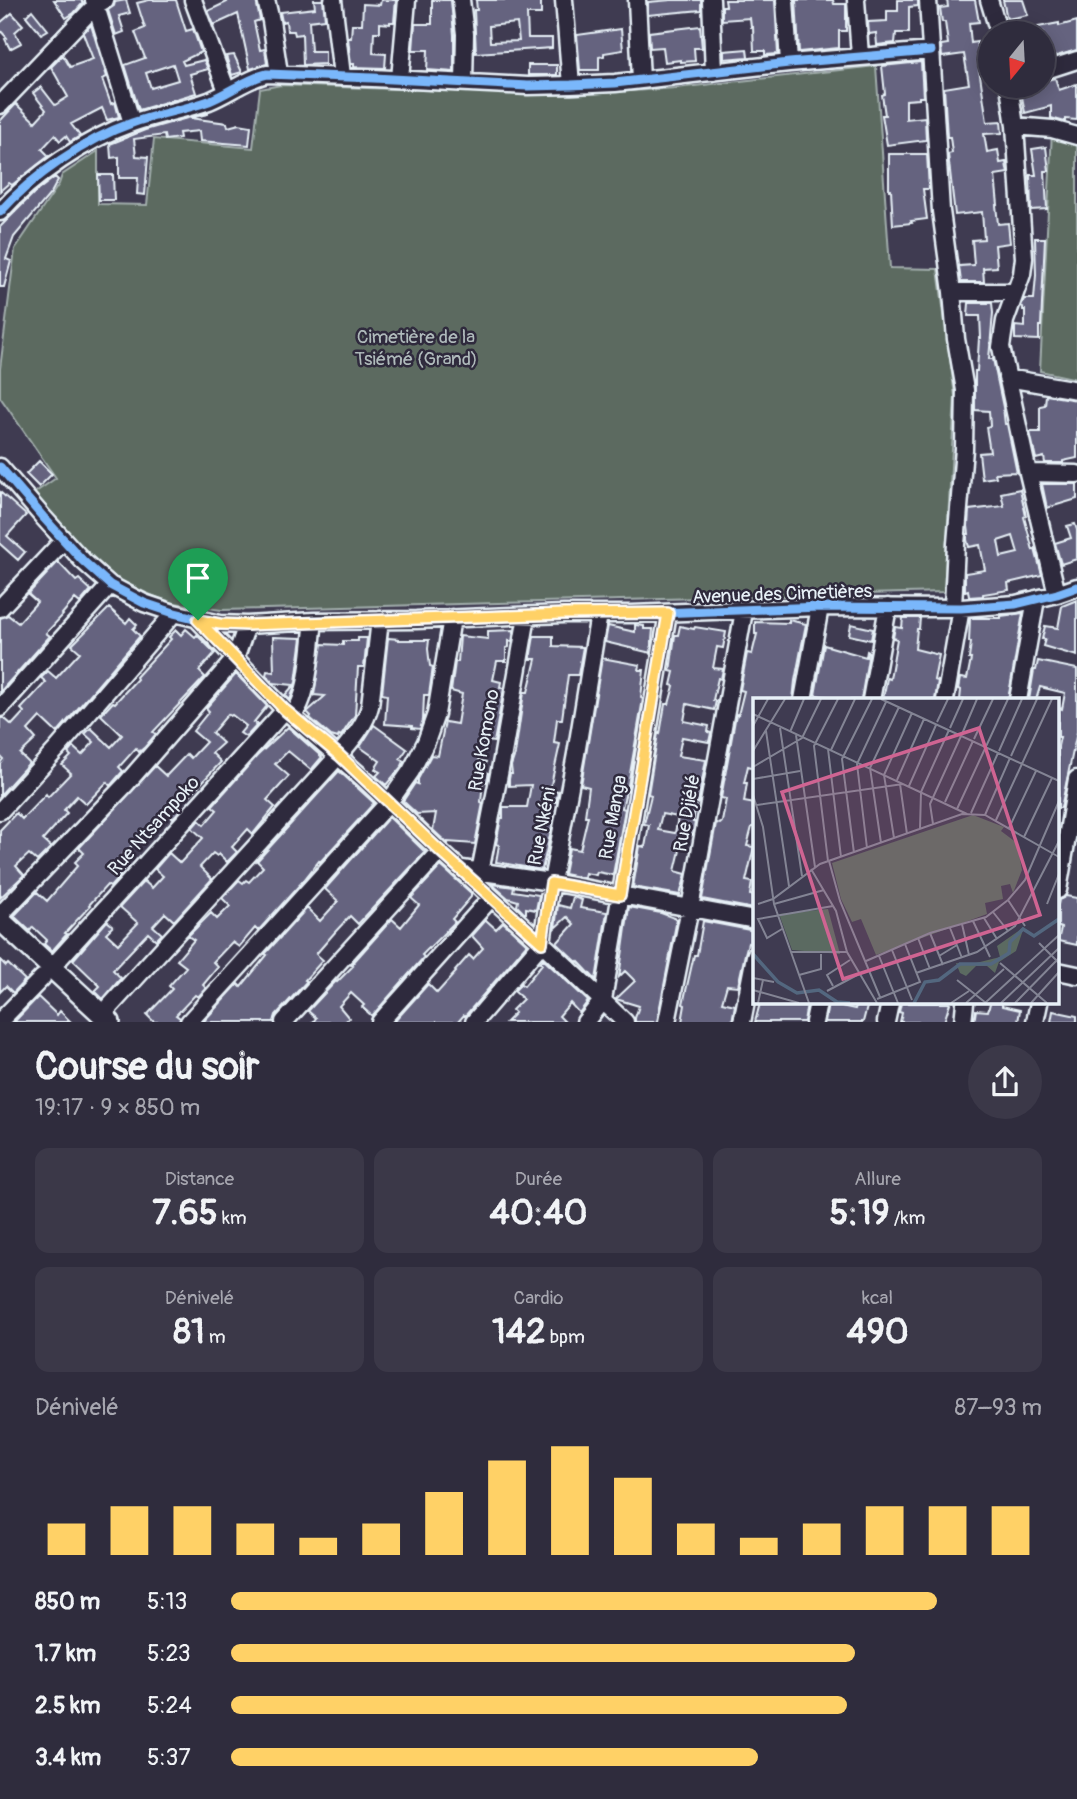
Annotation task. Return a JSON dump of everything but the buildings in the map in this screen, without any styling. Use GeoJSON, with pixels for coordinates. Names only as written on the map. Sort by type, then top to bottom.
{"type":"FeatureCollection","features":[{"type":"Feature","properties":{"kind":"main road"},"geometry":{"type":"LineString","coordinates":[[0,918],[46,973]]}},
{"type":"Feature","properties":{"kind":"main road"},"geometry":{"type":"LineString","coordinates":[[0,938],[102,1019]]}},
{"type":"Feature","properties":{"kind":"street"},"geometry":{"type":"LineString","coordinates":[[193,0],[227,91]]}},
{"type":"Feature","properties":{"kind":"street"},"geometry":{"type":"LineString","coordinates":[[265,0],[279,74]]}},
{"type":"Feature","properties":{"kind":"street"},"geometry":{"type":"LineString","coordinates":[[333,0],[342,76]]}},
{"type":"Feature","properties":{"kind":"street"},"geometry":{"type":"LineString","coordinates":[[400,79],[407,0]]}},
{"type":"Feature","properties":{"kind":"street"},"geometry":{"type":"LineString","coordinates":[[461,0],[465,34],[464,83]]}},
{"type":"Feature","properties":{"kind":"street"},"geometry":{"type":"LineString","coordinates":[[564,0],[571,85]]}},
{"type":"Feature","properties":{"kind":"street"},"geometry":{"type":"LineString","coordinates":[[637,0],[641,80]]}},
{"type":"Feature","properties":{"kind":"street"},"geometry":{"type":"LineString","coordinates":[[711,0],[714,72]]}},
{"type":"Feature","properties":{"kind":"street"},"geometry":{"type":"LineString","coordinates":[[785,0],[789,63]]}},
{"type":"Feature","properties":{"kind":"street"},"geometry":{"type":"LineString","coordinates":[[856,0],[860,56]]}},
{"type":"Feature","properties":{"kind":"street"},"geometry":{"type":"LineString","coordinates":[[928,0],[941,211],[956,339],[965,390],[956,544],[957,608],[945,698]]}},
{"type":"Feature","properties":{"kind":"street"},"geometry":{"type":"LineString","coordinates":[[989,0],[995,21]]}},
{"type":"Feature","properties":{"kind":"street"},"geometry":{"type":"LineString","coordinates":[[98,2],[132,123]]}},
{"type":"Feature","properties":{"kind":"street"},"geometry":{"type":"LineString","coordinates":[[0,105],[98,2]]}},
{"type":"Feature","properties":{"kind":"street"},"geometry":{"type":"LineString","coordinates":[[0,212],[14,196],[85,145],[132,123],[212,100],[255,77],[279,74],[528,86],[571,85],[931,51]]}},
{"type":"Feature","properties":{"kind":"street"},"geometry":{"type":"LineString","coordinates":[[1055,67],[1077,60]]}},
{"type":"Feature","properties":{"kind":"street"},"geometry":{"type":"LineString","coordinates":[[1011,98],[1024,258],[1022,274],[1005,321],[1002,347],[1057,594]]}},
{"type":"Feature","properties":{"kind":"street"},"geometry":{"type":"LineString","coordinates":[[1015,126],[1052,129],[1077,136]]}},
{"type":"Feature","properties":{"kind":"street"},"geometry":{"type":"LineString","coordinates":[[952,292],[1015,292]]}},
{"type":"Feature","properties":{"kind":"street"},"geometry":{"type":"LineString","coordinates":[[1007,378],[1077,390]]}},
{"type":"Feature","properties":{"kind":"street"},"geometry":{"type":"LineString","coordinates":[[1028,473],[1077,474]]}},
{"type":"Feature","properties":{"kind":"street","name":"Avenue des Cimetières"},"geometry":{"type":"LineString","coordinates":[[3,477],[110,585],[144,603],[220,624],[821,607],[957,608],[1005,605],[1077,587]]}},
{"type":"Feature","properties":{"kind":"street"},"geometry":{"type":"LineString","coordinates":[[0,608],[64,540]]}},
{"type":"Feature","properties":{"kind":"street"},"geometry":{"type":"LineString","coordinates":[[0,708],[110,585]]}},
{"type":"Feature","properties":{"kind":"street"},"geometry":{"type":"LineString","coordinates":[[1018,698],[1036,599]]}},
{"type":"Feature","properties":{"kind":"street"},"geometry":{"type":"LineString","coordinates":[[803,698],[821,607]]}},
{"type":"Feature","properties":{"kind":"street"},"geometry":{"type":"LineString","coordinates":[[871,698],[888,607]]}},
{"type":"Feature","properties":{"kind":"street","name":"Rue Djiélé"},"geometry":{"type":"LineString","coordinates":[[667,1022],[744,611]]}},
{"type":"Feature","properties":{"kind":"street"},"geometry":{"type":"LineString","coordinates":[[0,811],[174,613]]}},
{"type":"Feature","properties":{"kind":"street","name":"Rue Manga"},"geometry":{"type":"LineString","coordinates":[[603,1000],[668,613]]}},
{"type":"Feature","properties":{"kind":"street","name":"Rue Nkéni"},"geometry":{"type":"LineString","coordinates":[[542,943],[599,614]]}},
{"type":"Feature","properties":{"kind":"street","name":"Rue Komono"},"geometry":{"type":"LineString","coordinates":[[480,872],[527,616]]}},
{"type":"Feature","properties":{"kind":"street"},"geometry":{"type":"LineString","coordinates":[[189,1022],[389,802],[411,771],[436,714],[453,618]]}},
{"type":"Feature","properties":{"kind":"street"},"geometry":{"type":"LineString","coordinates":[[198,620],[288,713],[339,755],[625,1022]]}},
{"type":"Feature","properties":{"kind":"street"},"geometry":{"type":"LineString","coordinates":[[102,1019],[362,727],[370,706],[380,620]]}},
{"type":"Feature","properties":{"kind":"street","name":"Rue Ntsampoko"},"geometry":{"type":"LineString","coordinates":[[0,1021],[288,713],[299,709],[314,621]]}},
{"type":"Feature","properties":{"kind":"street"},"geometry":{"type":"LineString","coordinates":[[0,918],[125,785],[235,659],[247,625]]}},
{"type":"Feature","properties":{"kind":"street"},"geometry":{"type":"LineString","coordinates":[[1060,878],[1077,779]]}},
{"type":"Feature","properties":{"kind":"street"},"geometry":{"type":"LineString","coordinates":[[284,1022],[440,851]]}},
{"type":"Feature","properties":{"kind":"street"},"geometry":{"type":"LineString","coordinates":[[461,869],[753,920]]}},
{"type":"Feature","properties":{"kind":"street"},"geometry":{"type":"LineString","coordinates":[[380,1022],[491,898]]}},
{"type":"Feature","properties":{"kind":"street"},"geometry":{"type":"LineString","coordinates":[[474,1022],[542,943]]}},
{"type":"Feature","properties":{"kind":"street"},"geometry":{"type":"LineString","coordinates":[[742,1022],[753,966]]}},
{"type":"Feature","properties":{"kind":"street"},"geometry":{"type":"LineString","coordinates":[[585,1022],[603,1000]]}},
{"type":"Feature","properties":{"kind":"street"},"geometry":{"type":"LineString","coordinates":[[814,1022],[818,1004]]}},
{"type":"Feature","properties":{"kind":"street"},"geometry":{"type":"LineString","coordinates":[[886,1022],[890,1004]]}},
{"type":"Feature","properties":{"kind":"street"},"geometry":{"type":"LineString","coordinates":[[963,1022],[965,1004]]}},
{"type":"Feature","properties":{"kind":"street"},"geometry":{"type":"LineString","coordinates":[[1035,1022],[1039,1004]]}},
{"type":"Feature","properties":{"kind":"green space","name":"Cimetière de la Tsiémé (Grand)"},"geometry":{"type":"Polygon","coordinates":[[[876,66],[890,268],[938,269],[955,396],[944,592],[221,610],[168,602],[120,582],[76,541],[33,494],[56,478],[0,397],[0,369],[15,249],[59,184],[62,175],[98,151],[98,204],[147,205],[154,139],[253,148],[260,89],[281,85],[571,95],[676,88],[876,66]]]}},
{"type":"Feature","properties":{"kind":"green space"},"geometry":{"type":"Polygon","coordinates":[[[1052,131],[1077,142],[1077,379],[1040,371],[1052,131]]]}},
{"type":"Feature","properties":{"kind":"cycle path"},"geometry":{"type":"LineString","coordinates":[[0,212],[44,172],[96,139],[132,123],[209,101],[267,74],[528,86],[571,85],[615,83],[789,63],[931,51]]}},
{"type":"Feature","properties":{"kind":"cycle path"},"geometry":{"type":"LineString","coordinates":[[0,467],[83,561],[110,585],[144,603],[220,624],[820,607],[961,608],[1016,604],[1077,587]]}},
{"type":"Feature","properties":{"kind":"route"},"geometry":{"type":"LineString","coordinates":[[668,613],[620,895],[551,883],[542,943],[339,755],[285,710],[198,620],[247,625],[668,613]]}}]}
